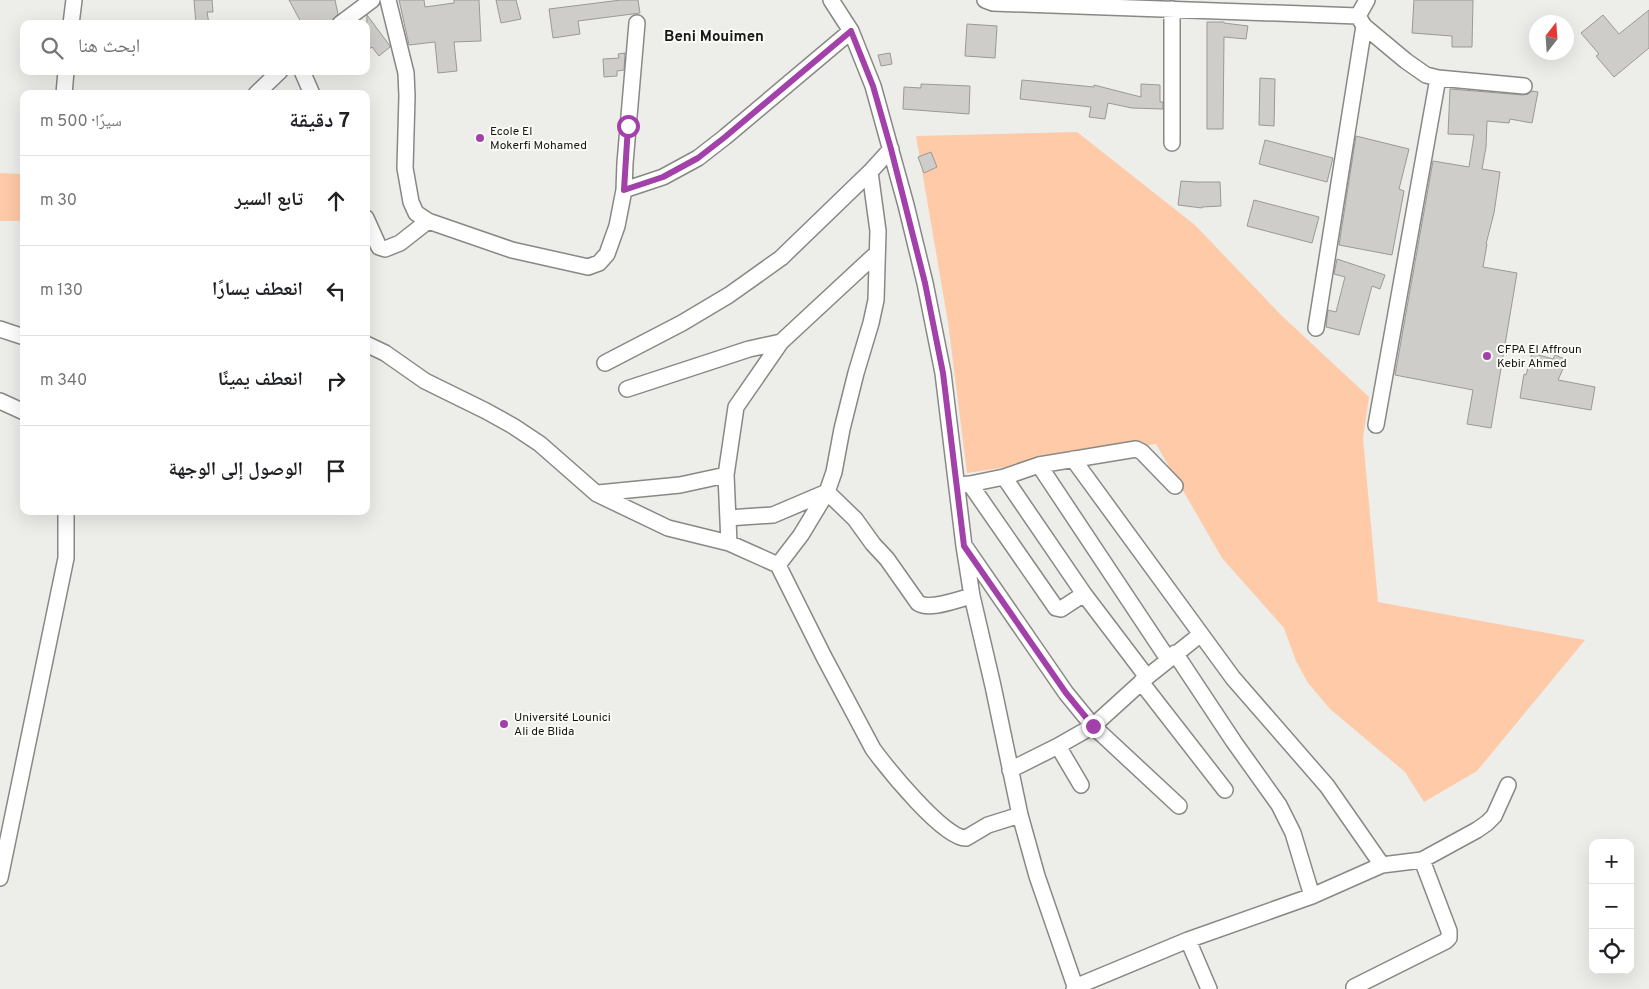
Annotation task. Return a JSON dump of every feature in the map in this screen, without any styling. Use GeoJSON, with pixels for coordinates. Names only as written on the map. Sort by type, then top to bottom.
{"type":"FeatureCollection","features":[{"type":"Feature","properties":{"kind":"street"},"geometry":{"type":"LineString","coordinates":[[72,20],[74,0]]}},
{"type":"Feature","properties":{"kind":"street"},"geometry":{"type":"LineString","coordinates":[[345,20],[372,0]]}},
{"type":"Feature","properties":{"kind":"street"},"geometry":{"type":"LineString","coordinates":[[388,0],[406,74],[404,168],[411,202],[416,213],[428,221],[512,250],[588,267],[599,263],[608,254],[617,226],[624,190],[637,23]]}},
{"type":"Feature","properties":{"kind":"street"},"geometry":{"type":"LineString","coordinates":[[831,0],[851,31],[873,86],[925,283],[964,485],[964,546],[972,596],[1020,815],[1037,876],[1075,988],[1188,940],[1312,896],[1382,865],[1422,860],[1487,823],[1494,816],[1508,785]]}},
{"type":"Feature","properties":{"kind":"street"},"geometry":{"type":"LineString","coordinates":[[985,0],[993,3],[1172,9],[1361,21],[1426,76],[1524,86]]}},
{"type":"Feature","properties":{"kind":"street"},"geometry":{"type":"LineString","coordinates":[[1316,328],[1361,21],[1367,0]]}},
{"type":"Feature","properties":{"kind":"street"},"geometry":{"type":"LineString","coordinates":[[1172,9],[1172,143]]}},
{"type":"Feature","properties":{"kind":"street"},"geometry":{"type":"LineString","coordinates":[[624,190],[663,177],[698,158],[851,31]]}},
{"type":"Feature","properties":{"kind":"street"},"geometry":{"type":"LineString","coordinates":[[64,90],[66,75]]}},
{"type":"Feature","properties":{"kind":"street"},"geometry":{"type":"LineString","coordinates":[[260,90],[276,75]]}},
{"type":"Feature","properties":{"kind":"street"},"geometry":{"type":"LineString","coordinates":[[304,75],[310,90]]}},
{"type":"Feature","properties":{"kind":"street"},"geometry":{"type":"LineString","coordinates":[[1376,425],[1438,78]]}},
{"type":"Feature","properties":{"kind":"street"},"geometry":{"type":"LineString","coordinates":[[605,363],[682,323],[729,294],[781,258],[870,172],[891,149]]}},
{"type":"Feature","properties":{"kind":"street"},"geometry":{"type":"LineString","coordinates":[[778,565],[801,535],[827,492],[834,472],[844,420],[876,300],[878,231],[870,172]]}},
{"type":"Feature","properties":{"kind":"street"},"geometry":{"type":"LineString","coordinates":[[370,227],[379,247],[385,249],[400,243],[428,221]]}},
{"type":"Feature","properties":{"kind":"street"},"geometry":{"type":"LineString","coordinates":[[729,543],[726,475],[736,407],[781,342],[877,253]]}},
{"type":"Feature","properties":{"kind":"street"},"geometry":{"type":"LineString","coordinates":[[0,329],[20,336]]}},
{"type":"Feature","properties":{"kind":"street"},"geometry":{"type":"LineString","coordinates":[[627,389],[749,349],[781,342]]}},
{"type":"Feature","properties":{"kind":"street"},"geometry":{"type":"LineString","coordinates":[[370,346],[385,353],[426,381],[486,410],[540,444],[597,494],[668,528],[729,543],[778,565],[873,749],[883,763],[929,814],[957,836],[963,838],[988,825],[1020,815]]}},
{"type":"Feature","properties":{"kind":"street"},"geometry":{"type":"LineString","coordinates":[[0,401],[20,410]]}},
{"type":"Feature","properties":{"kind":"street"},"geometry":{"type":"LineString","coordinates":[[964,485],[1004,477],[1039,466],[1136,449],[1142,452],[1176,486]]}},
{"type":"Feature","properties":{"kind":"street"},"geometry":{"type":"LineString","coordinates":[[1073,459],[1233,678],[1327,786],[1382,865]]}},
{"type":"Feature","properties":{"kind":"street"},"geometry":{"type":"LineString","coordinates":[[1039,466],[1279,806],[1293,833],[1312,896]]}},
{"type":"Feature","properties":{"kind":"street"},"geometry":{"type":"LineString","coordinates":[[597,494],[680,485],[726,475]]}},
{"type":"Feature","properties":{"kind":"street"},"geometry":{"type":"LineString","coordinates":[[1004,477],[1144,679],[1225,790]]}},
{"type":"Feature","properties":{"kind":"street"},"geometry":{"type":"LineString","coordinates":[[964,485],[1056,608],[1061,609],[1084,594]]}},
{"type":"Feature","properties":{"kind":"street"},"geometry":{"type":"LineString","coordinates":[[728,518],[773,514],[827,492]]}},
{"type":"Feature","properties":{"kind":"street"},"geometry":{"type":"LineString","coordinates":[[827,492],[855,519],[922,606],[930,606],[972,596]]}},
{"type":"Feature","properties":{"kind":"street"},"geometry":{"type":"LineString","coordinates":[[0,878],[66,558],[66,515]]}},
{"type":"Feature","properties":{"kind":"street"},"geometry":{"type":"LineString","coordinates":[[964,546],[1066,693],[1093,726],[1179,806]]}},
{"type":"Feature","properties":{"kind":"street"},"geometry":{"type":"LineString","coordinates":[[1010,770],[1093,726],[1144,679],[1201,634]]}},
{"type":"Feature","properties":{"kind":"street"},"geometry":{"type":"LineString","coordinates":[[1058,746],[1081,785]]}},
{"type":"Feature","properties":{"kind":"street"},"geometry":{"type":"LineString","coordinates":[[1354,987],[1449,938],[1449,930],[1422,860]]}},
{"type":"Feature","properties":{"kind":"street"},"geometry":{"type":"LineString","coordinates":[[1188,940],[1209,989]]}},
{"type":"Feature","properties":{"kind":"shaded area"},"geometry":{"type":"Polygon","coordinates":[[[1077,132],[1195,225],[1281,315],[1369,397],[1363,438],[1378,602],[1585,640],[1477,771],[1424,802],[1405,772],[1330,709],[1308,683],[1296,661],[1284,628],[1222,558],[1156,444],[967,473],[948,322],[916,136],[1077,132]]]}},
{"type":"Feature","properties":{"kind":"shaded area"},"geometry":{"type":"Polygon","coordinates":[[[0,173],[20,174],[20,221],[0,221],[0,173]]]}},
{"type":"Feature","properties":{"kind":"building"},"geometry":{"type":"Polygon","coordinates":[[[194,0],[212,0],[213,12],[207,12],[208,20],[196,20],[194,0]]]}},
{"type":"Feature","properties":{"kind":"building"},"geometry":{"type":"Polygon","coordinates":[[[289,0],[335,0],[338,14],[332,20],[300,20],[289,0]]]}},
{"type":"Feature","properties":{"kind":"building"},"geometry":{"type":"Polygon","coordinates":[[[399,0],[424,0],[425,7],[454,3],[454,0],[479,0],[481,41],[454,42],[457,71],[438,73],[435,42],[409,45],[399,0]]]}},
{"type":"Feature","properties":{"kind":"building"},"geometry":{"type":"Polygon","coordinates":[[[496,0],[516,0],[521,19],[501,23],[496,0]]]}},
{"type":"Feature","properties":{"kind":"building"},"geometry":{"type":"Polygon","coordinates":[[[621,0],[638,0],[640,13],[578,21],[580,34],[553,38],[549,9],[621,0]]]}},
{"type":"Feature","properties":{"kind":"building"},"geometry":{"type":"Polygon","coordinates":[[[1414,0],[1473,0],[1472,47],[1452,47],[1452,36],[1412,33],[1414,0]]]}},
{"type":"Feature","properties":{"kind":"building"},"geometry":{"type":"Polygon","coordinates":[[[1649,10],[1649,48],[1614,77],[1596,56],[1599,54],[1581,33],[1603,15],[1619,34],[1649,10]]]}},
{"type":"Feature","properties":{"kind":"building"},"geometry":{"type":"Polygon","coordinates":[[[367,15],[390,46],[379,56],[372,47],[370,48],[370,20],[367,20],[367,15]]]}},
{"type":"Feature","properties":{"kind":"building"},"geometry":{"type":"Polygon","coordinates":[[[1207,22],[1224,22],[1248,26],[1246,39],[1224,37],[1223,129],[1207,129],[1207,22]]]}},
{"type":"Feature","properties":{"kind":"building"},"geometry":{"type":"Polygon","coordinates":[[[967,24],[997,26],[995,58],[965,56],[967,24]]]}},
{"type":"Feature","properties":{"kind":"building"},"geometry":{"type":"Polygon","coordinates":[[[625,53],[624,70],[617,71],[617,76],[604,77],[603,59],[619,58],[618,54],[625,53]]]}},
{"type":"Feature","properties":{"kind":"building"},"geometry":{"type":"Polygon","coordinates":[[[890,53],[892,64],[881,66],[878,55],[890,53]]]}},
{"type":"Feature","properties":{"kind":"building"},"geometry":{"type":"Polygon","coordinates":[[[1260,78],[1275,79],[1274,126],[1259,125],[1260,78]]]}},
{"type":"Feature","properties":{"kind":"building"},"geometry":{"type":"Polygon","coordinates":[[[1022,80],[1094,87],[1094,85],[1141,97],[1141,84],[1160,85],[1160,102],[1163,102],[1163,109],[1132,108],[1108,103],[1105,119],[1089,117],[1091,107],[1020,99],[1022,80]]]}},
{"type":"Feature","properties":{"kind":"building"},"geometry":{"type":"Polygon","coordinates":[[[921,84],[970,86],[969,114],[903,109],[904,87],[921,88],[921,84]]]}},
{"type":"Feature","properties":{"kind":"building"},"geometry":{"type":"Polygon","coordinates":[[[1450,89],[1523,95],[1532,91],[1538,92],[1532,123],[1510,119],[1509,123],[1487,121],[1486,147],[1482,169],[1500,172],[1483,267],[1517,273],[1491,428],[1467,424],[1473,390],[1395,375],[1433,161],[1469,167],[1474,135],[1448,134],[1450,89]]]}},
{"type":"Feature","properties":{"kind":"building"},"geometry":{"type":"Polygon","coordinates":[[[1356,136],[1409,149],[1399,189],[1404,191],[1392,255],[1339,245],[1356,136]]]}},
{"type":"Feature","properties":{"kind":"building"},"geometry":{"type":"Polygon","coordinates":[[[1265,140],[1333,158],[1327,182],[1259,164],[1265,140]]]}},
{"type":"Feature","properties":{"kind":"building"},"geometry":{"type":"Polygon","coordinates":[[[931,152],[937,167],[924,173],[918,157],[931,152]]]}},
{"type":"Feature","properties":{"kind":"building"},"geometry":{"type":"Polygon","coordinates":[[[1181,181],[1220,182],[1221,206],[1202,208],[1178,205],[1181,181]]]}},
{"type":"Feature","properties":{"kind":"building"},"geometry":{"type":"Polygon","coordinates":[[[1254,200],[1319,217],[1312,243],[1247,226],[1254,200]]]}},
{"type":"Feature","properties":{"kind":"building"},"geometry":{"type":"Polygon","coordinates":[[[1337,259],[1385,275],[1380,289],[1372,286],[1359,335],[1326,327],[1328,310],[1336,312],[1345,277],[1334,274],[1337,259]]]}},
{"type":"Feature","properties":{"kind":"building"},"geometry":{"type":"Polygon","coordinates":[[[1532,353],[1553,359],[1555,355],[1567,360],[1558,380],[1595,387],[1591,410],[1520,398],[1524,374],[1526,375],[1532,353]]]}},
{"type":"Feature","properties":{"kind":"place","name":"Ecole El Mokerfi Mohamed"},"geometry":{"type":"Point","coordinates":[480,138]}},
{"type":"Feature","properties":{"kind":"place","name":"CFPA El Affroun Kebir Ahmed"},"geometry":{"type":"Point","coordinates":[1487,356]}},
{"type":"Feature","properties":{"kind":"place","name":"Université Lounici Ali de Blida"},"geometry":{"type":"Point","coordinates":[504,724]}},
{"type":"Feature","properties":{"kind":"district","name":"Beni Mouimen"},"geometry":{"type":"Point","coordinates":[714,36]}},
{"type":"Feature","properties":{"kind":"route"},"geometry":{"type":"LineString","coordinates":[[628,126],[624,190],[663,177],[698,158],[851,31],[873,86],[906,205],[925,283],[943,373],[964,546],[1066,693],[1093,726]]}}]}
